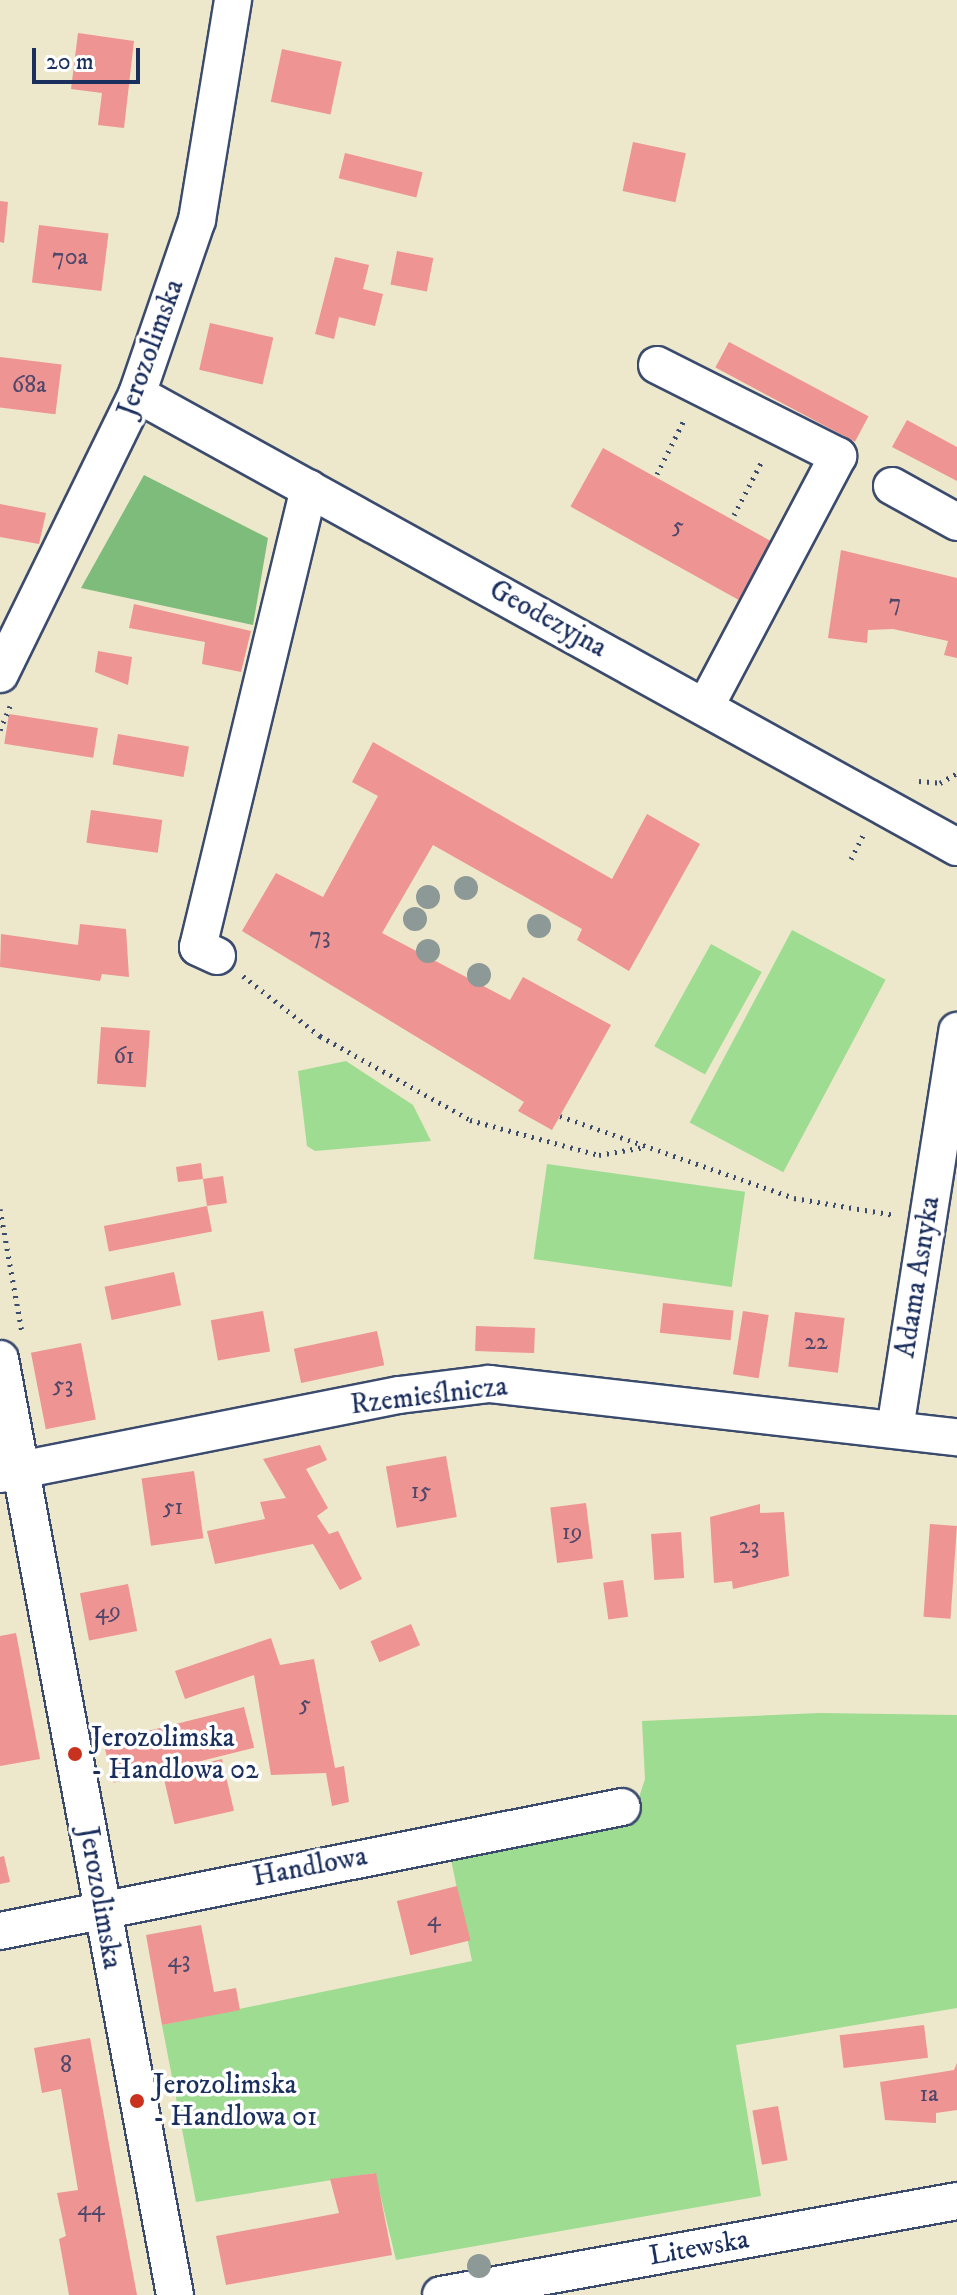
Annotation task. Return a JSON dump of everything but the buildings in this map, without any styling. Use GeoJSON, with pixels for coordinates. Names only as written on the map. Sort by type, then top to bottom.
{"type":"FeatureCollection","features":[{"type":"Feature","properties":{"kind":"street","name":"Jerozolimska"},"geometry":{"type":"LineString","coordinates":[[0,674],[137,394],[197,220],[233,0]]}},
{"type":"Feature","properties":{"kind":"street"},"geometry":{"type":"LineString","coordinates":[[657,365],[838,456],[706,705]]}},
{"type":"Feature","properties":{"kind":"street","name":"Geodezyjna"},"geometry":{"type":"LineString","coordinates":[[137,394],[953,837]]}},
{"type":"Feature","properties":{"kind":"street"},"geometry":{"type":"LineString","coordinates":[[892,486],[957,522]]}},
{"type":"Feature","properties":{"kind":"street"},"geometry":{"type":"LineString","coordinates":[[217,956],[198,947],[309,488]]}},
{"type":"Feature","properties":{"kind":"street","name":"Adama Asnyka"},"geometry":{"type":"LineString","coordinates":[[895,1429],[957,1031]]}},
{"type":"Feature","properties":{"kind":"street","name":"Jerozolimska"},"geometry":{"type":"LineString","coordinates":[[0,1359],[10,1472],[102,1910],[175,2295]]}},
{"type":"Feature","properties":{"kind":"street","name":"Rzemieślnicza"},"geometry":{"type":"LineString","coordinates":[[10,1472],[399,1395],[489,1384],[957,1437]]}},
{"type":"Feature","properties":{"kind":"street","name":"Handlowa"},"geometry":{"type":"LineString","coordinates":[[0,1931],[622,1807]]}},
{"type":"Feature","properties":{"kind":"street","name":"Litewska"},"geometry":{"type":"LineString","coordinates":[[441,2295],[957,2201]]}},
{"type":"Feature","properties":{"kind":"path"},"geometry":{"type":"LineString","coordinates":[[657,474],[700,387]]}},
{"type":"Feature","properties":{"kind":"path"},"geometry":{"type":"LineString","coordinates":[[734,515],[779,426]]}},
{"type":"Feature","properties":{"kind":"path"},"geometry":{"type":"LineString","coordinates":[[217,956],[320,1036],[470,1120],[599,1155],[644,1147]]}},
{"type":"Feature","properties":{"kind":"path"},"geometry":{"type":"LineString","coordinates":[[560,1116],[794,1198],[902,1216]]}},
{"type":"Feature","properties":{"kind":"green space"},"geometry":{"type":"Polygon","coordinates":[[[144,475],[268,538],[253,625],[81,588],[144,475]]]}},
{"type":"Feature","properties":{"kind":"green space"},"geometry":{"type":"Polygon","coordinates":[[[792,930],[886,980],[783,1172],[690,1122],[792,930]]]}},
{"type":"Feature","properties":{"kind":"green space"},"geometry":{"type":"Polygon","coordinates":[[[711,944],[762,972],[705,1074],[654,1046],[711,944]]]}},
{"type":"Feature","properties":{"kind":"green space"},"geometry":{"type":"Polygon","coordinates":[[[346,1061],[413,1105],[431,1141],[315,1151],[307,1146],[298,1071],[346,1061]]]}},
{"type":"Feature","properties":{"kind":"green space"},"geometry":{"type":"Polygon","coordinates":[[[547,1164],[745,1192],[732,1287],[534,1259],[547,1164]]]}},
{"type":"Feature","properties":{"kind":"green space"},"geometry":{"type":"Polygon","coordinates":[[[820,1713],[957,1715],[957,2008],[736,2045],[761,2196],[396,2260],[375,2173],[196,2202],[162,2025],[472,1961],[450,1855],[630,1825],[645,1779],[642,1721],[820,1713]]]}},
{"type":"Feature","properties":{"kind":"place","name":"Jerozolimska - Handlowa 02"},"geometry":{"type":"Point","coordinates":[75,1754]}},
{"type":"Feature","properties":{"kind":"place","name":"Jerozolimska - Handlowa 01"},"geometry":{"type":"Point","coordinates":[137,2101]}}]}
